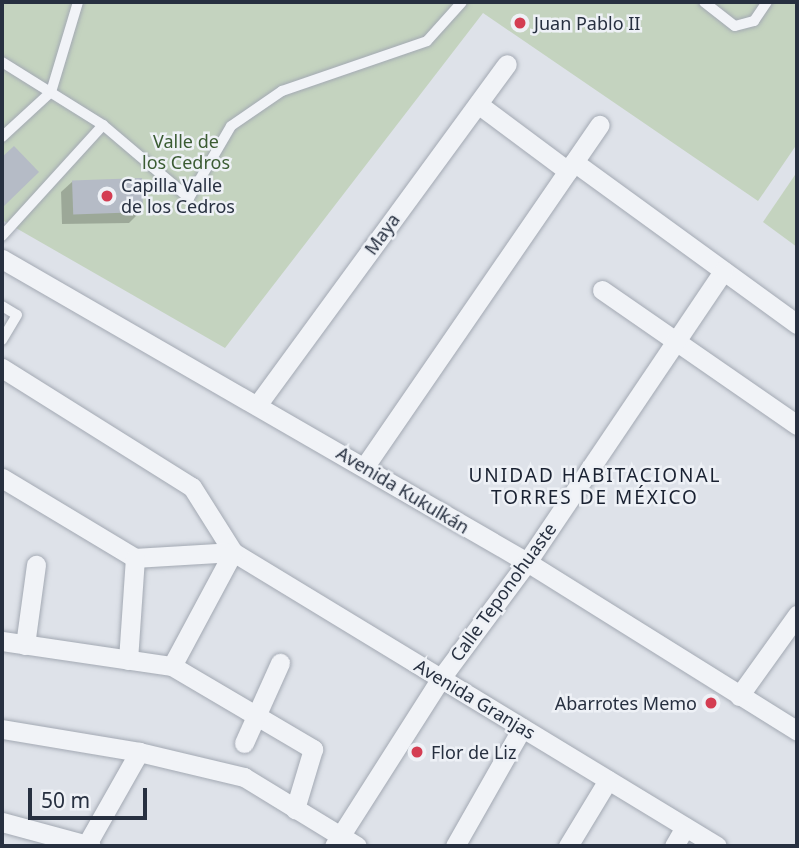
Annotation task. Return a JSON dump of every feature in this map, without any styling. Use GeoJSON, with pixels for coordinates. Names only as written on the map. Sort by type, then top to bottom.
{"type":"FeatureCollection","features":[{"type":"Feature","properties":{"kind":"street","name":"Maya"},"geometry":{"type":"LineString","coordinates":[[258,404],[507,64]]}},
{"type":"Feature","properties":{"kind":"street"},"geometry":{"type":"LineString","coordinates":[[478,104],[797,324]]}},
{"type":"Feature","properties":{"kind":"street"},"geometry":{"type":"LineString","coordinates":[[365,466],[599,125]]}},
{"type":"Feature","properties":{"kind":"street","name":"Avenida Kukulkán"},"geometry":{"type":"LineString","coordinates":[[2,260],[365,466],[527,562],[797,731]]}},
{"type":"Feature","properties":{"kind":"street","name":"Calle Teponohuaste"},"geometry":{"type":"LineString","coordinates":[[344,843],[441,678],[527,562],[723,271]]}},
{"type":"Feature","properties":{"kind":"street"},"geometry":{"type":"LineString","coordinates":[[602,290],[797,425]]}},
{"type":"Feature","properties":{"kind":"street"},"geometry":{"type":"LineString","coordinates":[[2,368],[191,486],[233,552]]}},
{"type":"Feature","properties":{"kind":"street"},"geometry":{"type":"LineString","coordinates":[[2,478],[135,558],[233,552]]}},
{"type":"Feature","properties":{"kind":"street"},"geometry":{"type":"LineString","coordinates":[[172,666],[233,552]]}},
{"type":"Feature","properties":{"kind":"street","name":"Avenida Granjas"},"geometry":{"type":"LineString","coordinates":[[233,552],[717,846]]}},
{"type":"Feature","properties":{"kind":"street"},"geometry":{"type":"LineString","coordinates":[[128,660],[135,558]]}},
{"type":"Feature","properties":{"kind":"street"},"geometry":{"type":"LineString","coordinates":[[25,645],[36,565]]}},
{"type":"Feature","properties":{"kind":"street"},"geometry":{"type":"LineString","coordinates":[[739,696],[797,615]]}},
{"type":"Feature","properties":{"kind":"street"},"geometry":{"type":"LineString","coordinates":[[2,641],[172,666],[313,749],[295,809]]}},
{"type":"Feature","properties":{"kind":"street"},"geometry":{"type":"LineString","coordinates":[[244,743],[280,663]]}},
{"type":"Feature","properties":{"kind":"street"},"geometry":{"type":"LineString","coordinates":[[456,846],[522,728]]}},
{"type":"Feature","properties":{"kind":"street"},"geometry":{"type":"LineString","coordinates":[[2,729],[139,752],[244,777],[344,843]]}},
{"type":"Feature","properties":{"kind":"street"},"geometry":{"type":"LineString","coordinates":[[2,822],[88,846],[139,752]]}},
{"type":"Feature","properties":{"kind":"street"},"geometry":{"type":"LineString","coordinates":[[568,846],[608,780]]}},
{"type":"Feature","properties":{"kind":"street"},"geometry":{"type":"LineString","coordinates":[[674,846],[685,827]]}},
{"type":"Feature","properties":{"kind":"lane"},"geometry":{"type":"LineString","coordinates":[[2,137],[51,92],[78,2]]}},
{"type":"Feature","properties":{"kind":"lane"},"geometry":{"type":"LineString","coordinates":[[2,62],[103,125],[189,198],[231,127],[282,91],[427,41],[461,2]]}},
{"type":"Feature","properties":{"kind":"lane"},"geometry":{"type":"LineString","coordinates":[[704,2],[735,26],[754,21],[767,2]]}},
{"type":"Feature","properties":{"kind":"lane"},"geometry":{"type":"LineString","coordinates":[[2,236],[103,125]]}},
{"type":"Feature","properties":{"kind":"lane"},"geometry":{"type":"LineString","coordinates":[[2,306],[17,315],[2,340]]}},
{"type":"Feature","properties":{"kind":"green space","name":"Valle de los Cedros"},"geometry":{"type":"Polygon","coordinates":[[[2,2],[797,2],[797,144],[758,201],[483,13],[225,348],[2,220],[2,2]]]}},
{"type":"Feature","properties":{"kind":"green space"},"geometry":{"type":"Polygon","coordinates":[[[797,172],[797,247],[763,222],[797,172]]]}},
{"type":"Feature","properties":{"kind":"building"},"geometry":{"type":"Polygon","coordinates":[[[14,146],[39,172],[2,208],[2,157],[14,146]]]}},
{"type":"Feature","properties":{"kind":"building","name":"Capilla Valle de los Cedros"},"geometry":{"type":"Polygon","coordinates":[[[142,178],[143,212],[73,214],[72,180],[142,178]]]}},
{"type":"Feature","properties":{"kind":"place","name":"Juan Pablo II"},"geometry":{"type":"Point","coordinates":[520,23]}},
{"type":"Feature","properties":{"kind":"place","name":"Capilla Valle de los Cedros"},"geometry":{"type":"Point","coordinates":[107,196]}},
{"type":"Feature","properties":{"kind":"place","name":"Abarrotes Memo"},"geometry":{"type":"Point","coordinates":[711,703]}},
{"type":"Feature","properties":{"kind":"place","name":"Flor de Liz"},"geometry":{"type":"Point","coordinates":[417,752]}},
{"type":"Feature","properties":{"kind":"district","name":"UNIDAD HABITACIONAL TORRES DE MÉXICO"},"geometry":{"type":"Point","coordinates":[595,487]}}]}
